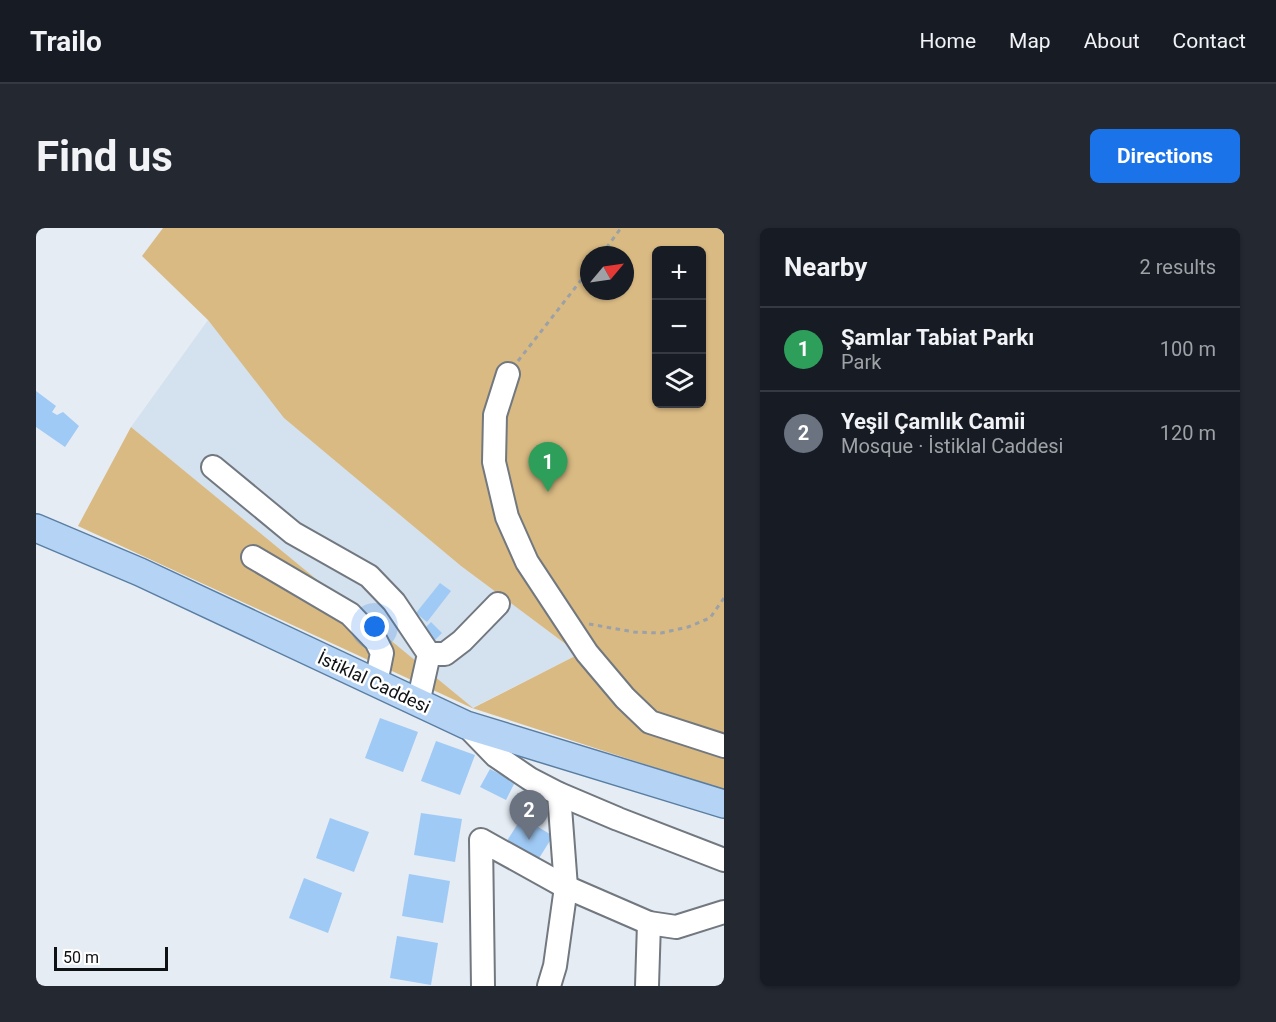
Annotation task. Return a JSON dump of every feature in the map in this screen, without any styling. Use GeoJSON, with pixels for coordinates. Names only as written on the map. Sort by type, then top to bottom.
{"type":"FeatureCollection","features":[{"type":"Feature","properties":{"kind":"main road","name":"İstiklal Caddesi"},"geometry":{"type":"LineString","coordinates":[[36,528],[140,572],[466,725],[724,804]]}},
{"type":"Feature","properties":{"kind":"street"},"geometry":{"type":"LineString","coordinates":[[508,374],[495,415],[494,462],[507,517],[527,562],[595,662],[625,698],[650,722],[724,746]]}},
{"type":"Feature","properties":{"kind":"street"},"geometry":{"type":"LineString","coordinates":[[213,467],[292,533],[369,576],[394,602],[429,654],[418,703]]}},
{"type":"Feature","properties":{"kind":"street"},"geometry":{"type":"LineString","coordinates":[[253,557],[350,614],[376,641],[382,653],[376,683]]}},
{"type":"Feature","properties":{"kind":"street"},"geometry":{"type":"LineString","coordinates":[[429,654],[445,654],[462,641],[498,604]]}},
{"type":"Feature","properties":{"kind":"street"},"geometry":{"type":"LineString","coordinates":[[466,725],[496,756],[530,779],[618,819],[724,860]]}},
{"type":"Feature","properties":{"kind":"street"},"geometry":{"type":"LineString","coordinates":[[549,986],[555,966],[567,887],[559,794]]}},
{"type":"Feature","properties":{"kind":"street"},"geometry":{"type":"LineString","coordinates":[[483,986],[481,840],[567,887],[649,923],[676,927],[724,912]]}},
{"type":"Feature","properties":{"kind":"street"},"geometry":{"type":"LineString","coordinates":[[647,986],[649,923]]}},
{"type":"Feature","properties":{"kind":"path"},"geometry":{"type":"LineString","coordinates":[[608,246],[621,228]]}},
{"type":"Feature","properties":{"kind":"path"},"geometry":{"type":"LineString","coordinates":[[508,374],[580,282]]}},
{"type":"Feature","properties":{"kind":"path"},"geometry":{"type":"LineString","coordinates":[[564,619],[634,632],[661,633],[687,627],[710,618],[724,598]]}},
{"type":"Feature","properties":{"kind":"shaded area"},"geometry":{"type":"Polygon","coordinates":[[[163,228],[724,228],[724,790],[472,708],[78,526],[131,427],[473,708],[579,654],[461,566],[284,418],[208,320],[142,256],[163,228]]]}},
{"type":"Feature","properties":{"kind":"shaded area"},"geometry":{"type":"Polygon","coordinates":[[[208,320],[285,418],[461,566],[579,654],[472,708],[131,427],[208,320]]]}},
{"type":"Feature","properties":{"kind":"building"},"geometry":{"type":"Polygon","coordinates":[[[36,391],[56,406],[52,412],[57,415],[63,412],[79,426],[65,447],[36,427],[36,391]]]}},
{"type":"Feature","properties":{"kind":"building"},"geometry":{"type":"Polygon","coordinates":[[[440,583],[451,591],[427,622],[416,613],[440,583]]]}},
{"type":"Feature","properties":{"kind":"building"},"geometry":{"type":"Polygon","coordinates":[[[431,622],[442,633],[435,640],[424,629],[431,622]]]}},
{"type":"Feature","properties":{"kind":"building"},"geometry":{"type":"Polygon","coordinates":[[[380,718],[418,732],[403,772],[365,758],[380,718]]]}},
{"type":"Feature","properties":{"kind":"building"},"geometry":{"type":"Polygon","coordinates":[[[436,741],[475,755],[460,795],[421,781],[436,741]]]}},
{"type":"Feature","properties":{"kind":"building"},"geometry":{"type":"Polygon","coordinates":[[[490,769],[515,782],[506,800],[480,787],[490,769]]]}},
{"type":"Feature","properties":{"kind":"building"},"geometry":{"type":"Polygon","coordinates":[[[421,813],[462,819],[455,862],[414,855],[421,813]]]}},
{"type":"Feature","properties":{"kind":"building"},"geometry":{"type":"Polygon","coordinates":[[[522,817],[553,836],[536,863],[505,844],[522,817]]]}},
{"type":"Feature","properties":{"kind":"building"},"geometry":{"type":"Polygon","coordinates":[[[330,818],[369,832],[354,872],[316,858],[330,818]]]}},
{"type":"Feature","properties":{"kind":"building"},"geometry":{"type":"Polygon","coordinates":[[[409,874],[450,881],[443,923],[402,916],[409,874]]]}},
{"type":"Feature","properties":{"kind":"building"},"geometry":{"type":"Polygon","coordinates":[[[304,878],[342,893],[328,933],[289,918],[304,878]]]}},
{"type":"Feature","properties":{"kind":"building"},"geometry":{"type":"Polygon","coordinates":[[[397,936],[438,943],[431,985],[390,978],[397,936]]]}},
{"type":"Feature","properties":{"kind":"place","name":"Şamlar Tabiat Parkı"},"geometry":{"type":"Point","coordinates":[548,492]}},
{"type":"Feature","properties":{"kind":"place","name":"Yeşil Çamlık Camii"},"geometry":{"type":"Point","coordinates":[529,840]}}]}
